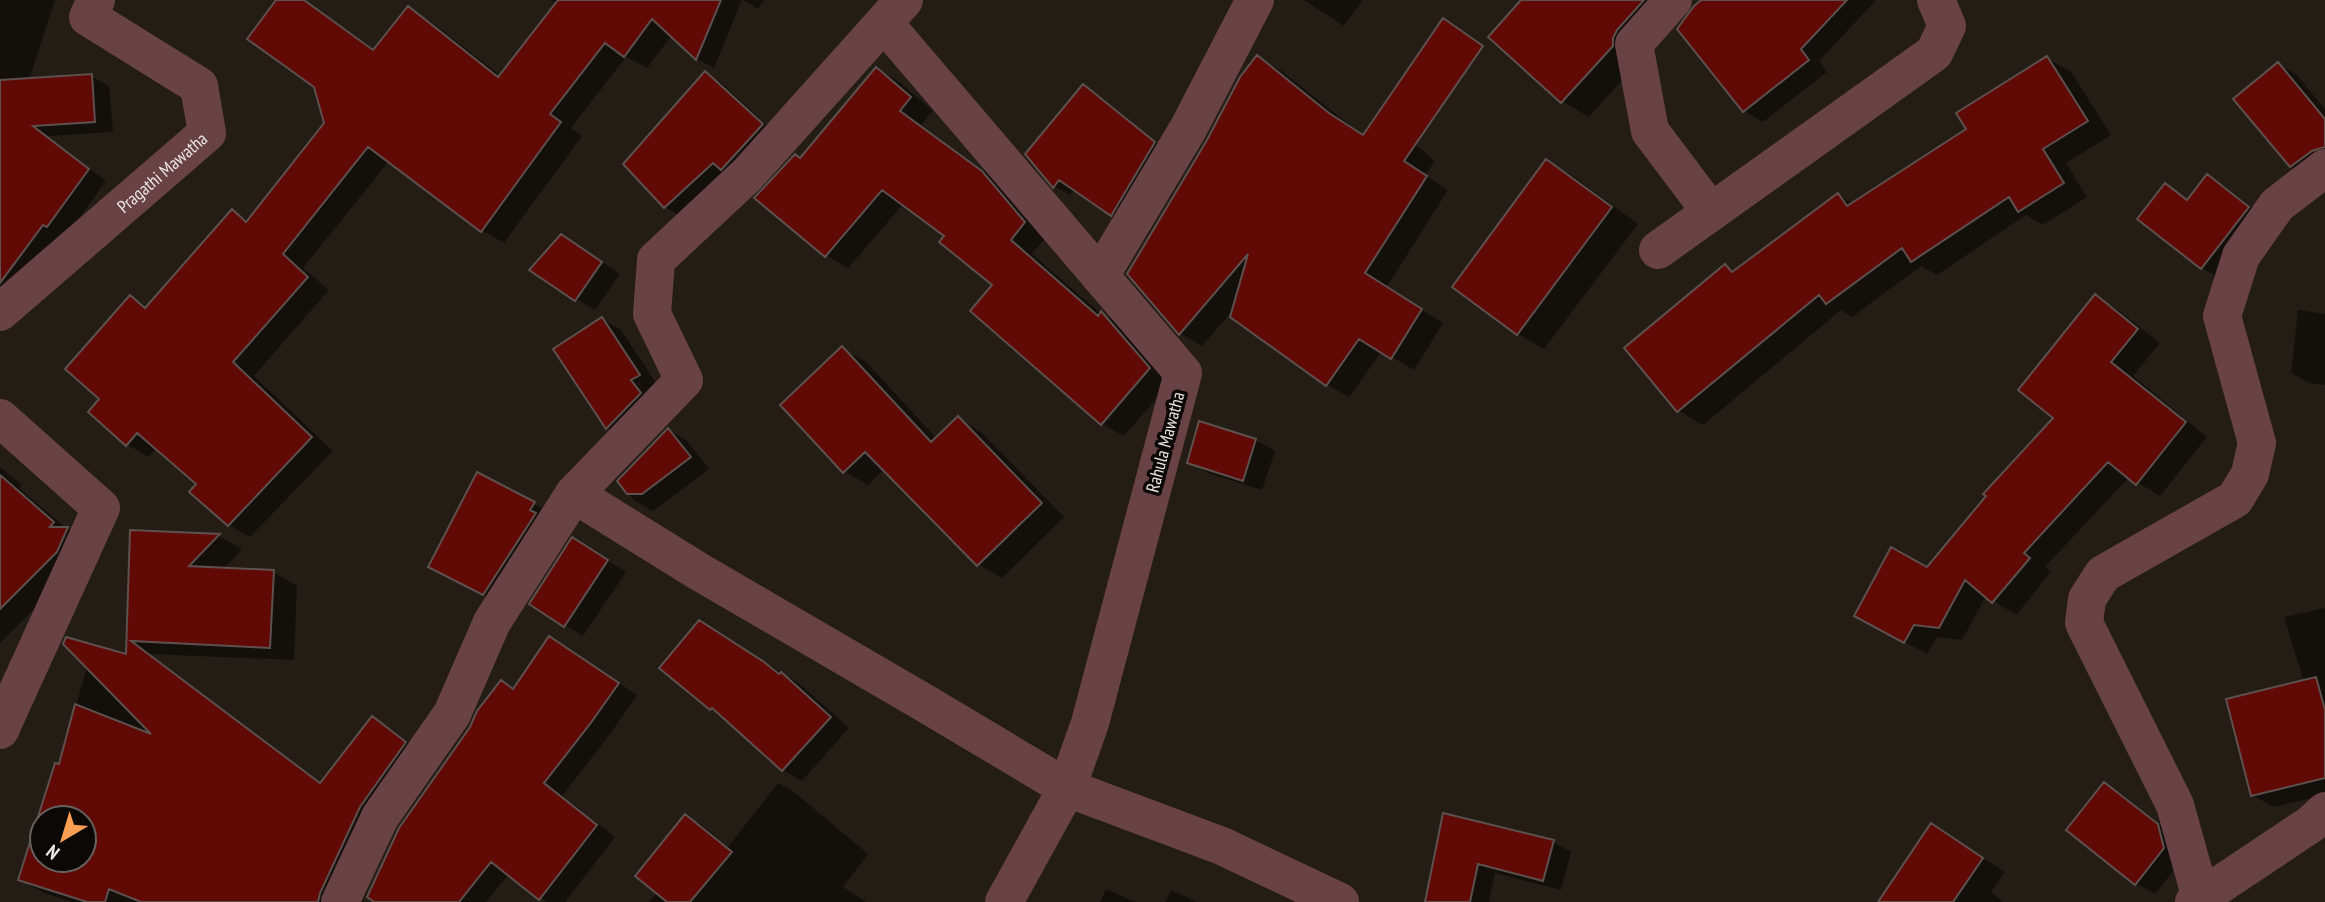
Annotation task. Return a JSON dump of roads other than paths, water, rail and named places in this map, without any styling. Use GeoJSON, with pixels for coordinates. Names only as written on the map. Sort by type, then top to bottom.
{"type":"FeatureCollection","features":[{"type":"Feature","properties":{"kind":"street","name":"Pragathi Mawatha"},"geometry":{"type":"LineString","coordinates":[[0,312],[207,133],[199,86],[88,17],[96,0]]}},
{"type":"Feature","properties":{"kind":"street"},"geometry":{"type":"LineString","coordinates":[[1100,276],[1188,130],[1255,0]]}},
{"type":"Feature","properties":{"kind":"street"},"geometry":{"type":"LineString","coordinates":[[1673,0],[1634,44],[1650,131],[1711,212]]}},
{"type":"Feature","properties":{"kind":"street"},"geometry":{"type":"LineString","coordinates":[[1658,250],[1934,52],[1947,26],[1936,0]]}},
{"type":"Feature","properties":{"kind":"street"},"geometry":{"type":"LineString","coordinates":[[340,902],[380,817],[452,714],[492,622],[574,494],[684,380],[652,314],[656,260],[748,174],[894,11]]}},
{"type":"Feature","properties":{"kind":"street","name":"Rahula Mawatha"},"geometry":{"type":"LineString","coordinates":[[894,11],[1100,276],[1183,373],[1090,723],[1067,789],[1004,902]]}},
{"type":"Feature","properties":{"kind":"street"},"geometry":{"type":"LineString","coordinates":[[2325,168],[2277,205],[2242,256],[2222,316],[2257,443],[2250,474],[2235,499],[2103,574],[2087,598],[2084,623],[2175,805],[2199,901],[2312,824],[2325,811]]}},
{"type":"Feature","properties":{"kind":"street"},"geometry":{"type":"LineString","coordinates":[[0,418],[101,508],[0,730]]}},
{"type":"Feature","properties":{"kind":"street"},"geometry":{"type":"LineString","coordinates":[[574,494],[698,571],[1067,789],[1222,846],[1340,902]]}}]}
